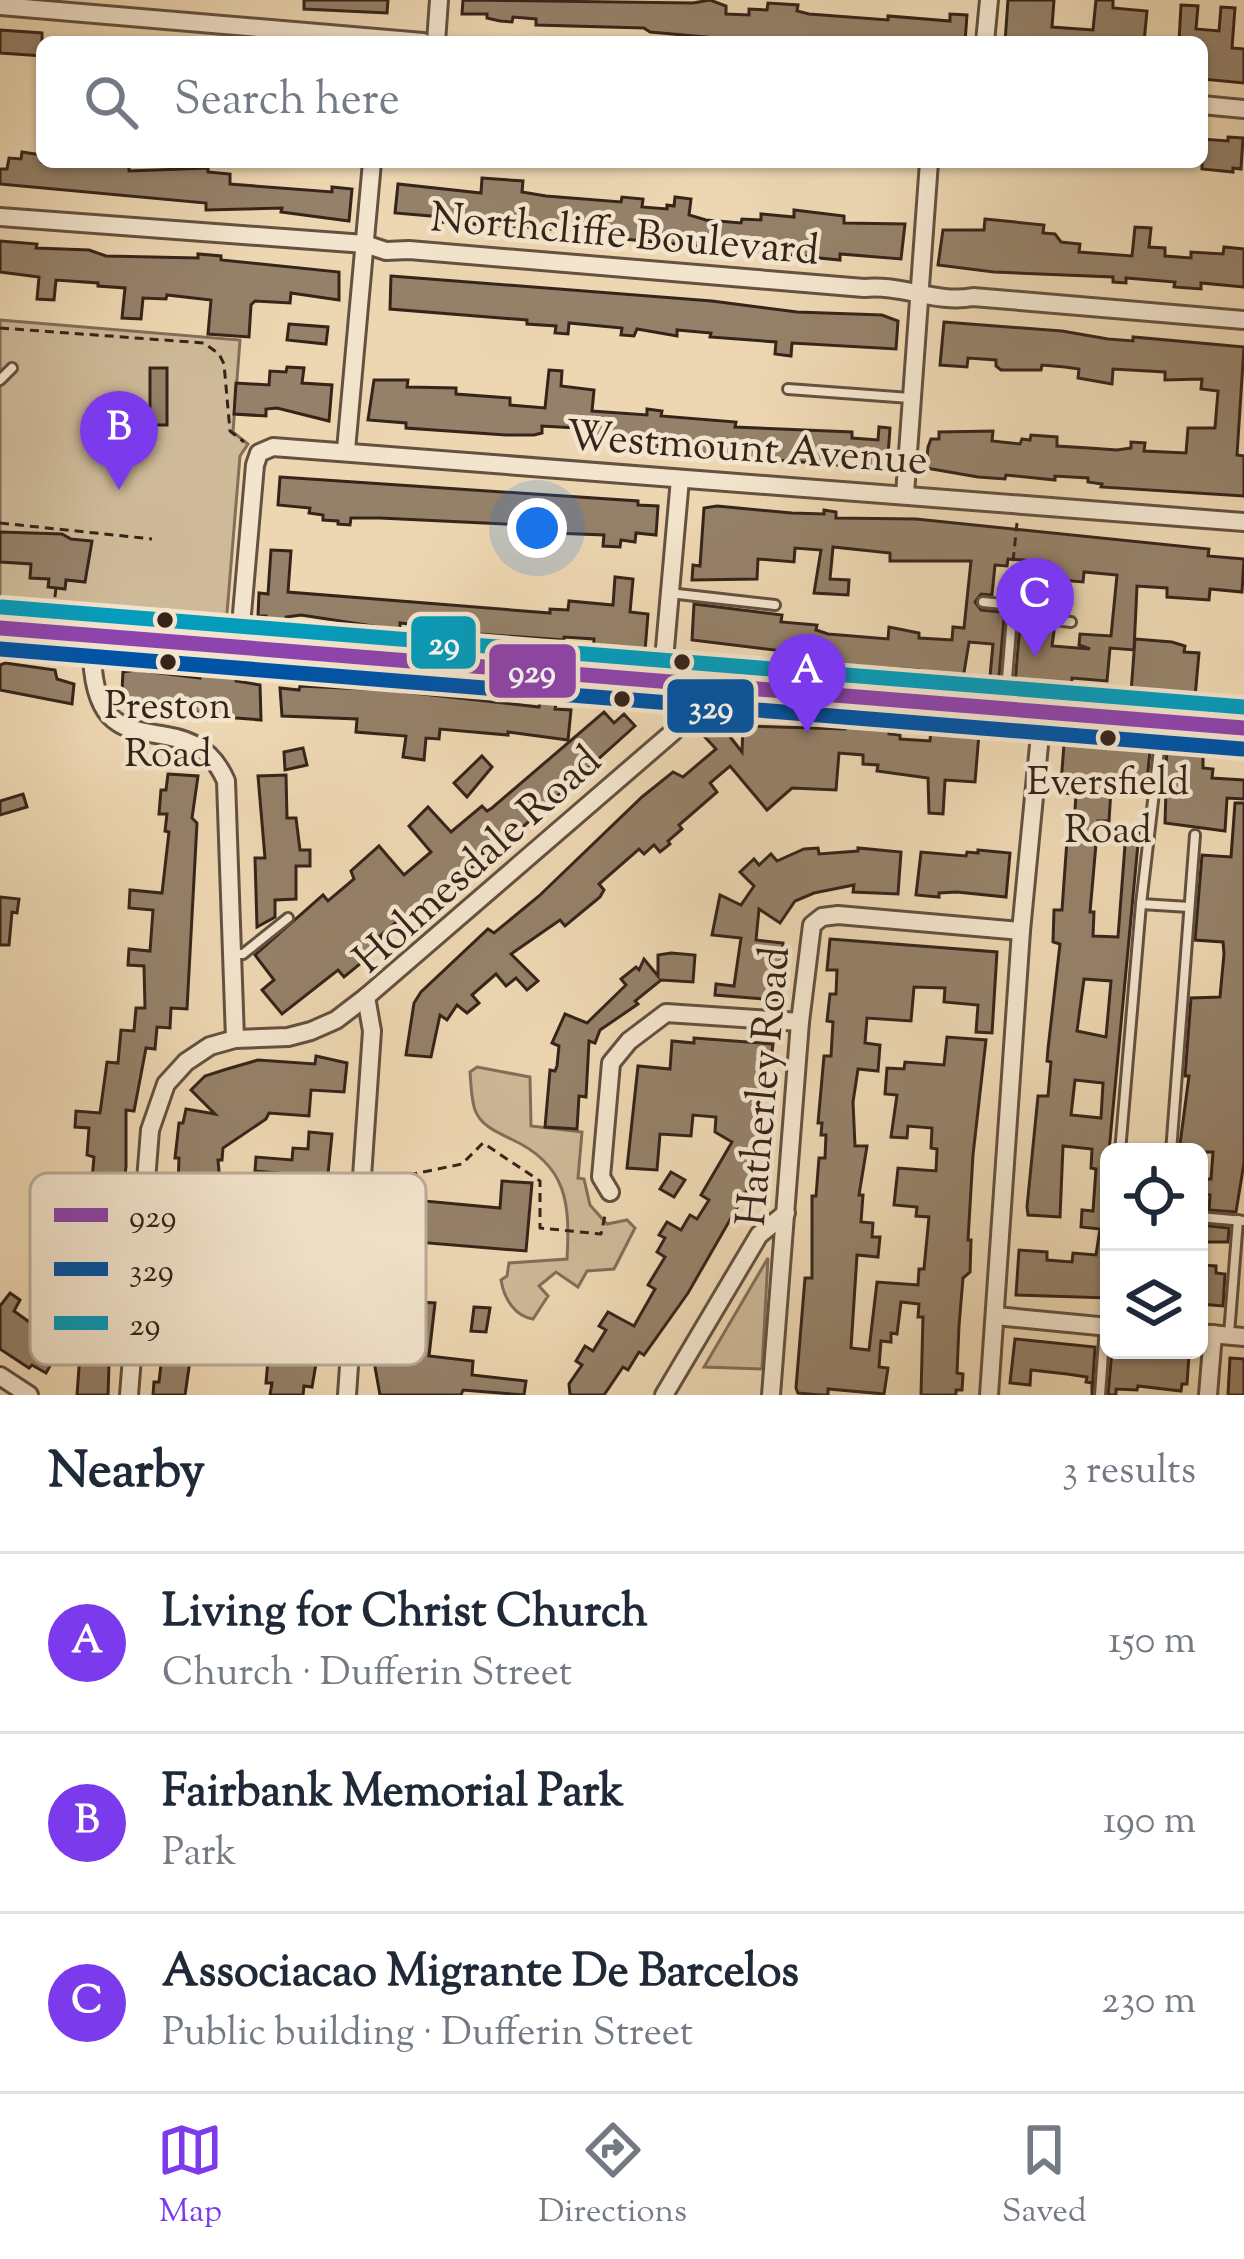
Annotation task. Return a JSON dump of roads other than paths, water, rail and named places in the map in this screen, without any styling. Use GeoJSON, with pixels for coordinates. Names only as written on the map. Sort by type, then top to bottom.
{"type":"FeatureCollection","features":[{"type":"Feature","properties":{"kind":"main road"},"geometry":{"type":"LineString","coordinates":[[0,628],[1244,728]]}},
{"type":"Feature","properties":{"kind":"street"},"geometry":{"type":"LineString","coordinates":[[436,36],[439,0]]}},
{"type":"Feature","properties":{"kind":"street"},"geometry":{"type":"LineString","coordinates":[[986,36],[989,0]]}},
{"type":"Feature","properties":{"kind":"street"},"geometry":{"type":"LineString","coordinates":[[0,5],[338,36]]}},
{"type":"Feature","properties":{"kind":"street"},"geometry":{"type":"LineString","coordinates":[[1208,106],[1244,109]]}},
{"type":"Feature","properties":{"kind":"street"},"geometry":{"type":"LineString","coordinates":[[346,450],[371,168]]}},
{"type":"Feature","properties":{"kind":"street"},"geometry":{"type":"LineString","coordinates":[[905,494],[928,168]]}},
{"type":"Feature","properties":{"kind":"street","name":"Northcliffe Boulevard"},"geometry":{"type":"LineString","coordinates":[[0,217],[365,244],[386,251],[882,286],[956,300],[973,296],[1244,320]]}},
{"type":"Feature","properties":{"kind":"street","name":"Westmount Avenue"},"geometry":{"type":"LineString","coordinates":[[239,648],[255,465],[266,448],[346,450],[1244,522]]}},
{"type":"Feature","properties":{"kind":"street"},"geometry":{"type":"LineString","coordinates":[[662,682],[680,479]]}},
{"type":"Feature","properties":{"kind":"street"},"geometry":{"type":"LineString","coordinates":[[92,635],[92,681],[104,708],[132,731],[179,738],[201,747],[226,782],[235,1039]]}},
{"type":"Feature","properties":{"kind":"street","name":"Holmesdale Road"},"geometry":{"type":"LineString","coordinates":[[362,1173],[372,1031],[366,997],[673,732],[688,708],[690,684]]}},
{"type":"Feature","properties":{"kind":"street"},"geometry":{"type":"LineString","coordinates":[[989,1395],[1021,932],[1042,714]]}},
{"type":"Feature","properties":{"kind":"street","name":"Hatherley Road"},"geometry":{"type":"LineString","coordinates":[[771,1395],[812,926],[823,917],[838,915],[1021,932]]}},
{"type":"Feature","properties":{"kind":"street"},"geometry":{"type":"LineString","coordinates":[[148,1173],[153,1114],[166,1084],[186,1062],[210,1046],[235,1039],[311,1031],[366,997]]}},
{"type":"Feature","properties":{"kind":"street"},"geometry":{"type":"LineString","coordinates":[[608,1202],[601,1177],[610,1068],[629,1041],[665,1013],[800,1022]]}},
{"type":"Feature","properties":{"kind":"street"},"geometry":{"type":"LineString","coordinates":[[664,1395],[759,1235],[786,1213]]}},
{"type":"Feature","properties":{"kind":"street"},"geometry":{"type":"LineString","coordinates":[[996,1316],[1100,1325]]}},
{"type":"Feature","properties":{"kind":"street"},"geometry":{"type":"LineString","coordinates":[[1208,1395],[1221,1335]]}},
{"type":"Feature","properties":{"kind":"street"},"geometry":{"type":"LineString","coordinates":[[129,1395],[132,1365]]}},
{"type":"Feature","properties":{"kind":"street","name":"Holmesdale Road"},"geometry":{"type":"LineString","coordinates":[[347,1395],[349,1365]]}},
{"type":"Feature","properties":{"kind":"street"},"geometry":{"type":"LineString","coordinates":[[0,1376],[28,1395]]}},
{"type":"Feature","properties":{"kind":"lane"},"geometry":{"type":"LineString","coordinates":[[0,380],[12,368]]}},
{"type":"Feature","properties":{"kind":"lane"},"geometry":{"type":"LineString","coordinates":[[788,389],[912,399]]}},
{"type":"Feature","properties":{"kind":"lane"},"geometry":{"type":"LineString","coordinates":[[669,593],[775,605]]}},
{"type":"Feature","properties":{"kind":"lane"},"geometry":{"type":"LineString","coordinates":[[983,602],[1011,605],[1020,615],[1071,622]]}},
{"type":"Feature","properties":{"kind":"lane"},"geometry":{"type":"LineString","coordinates":[[1004,710],[1011,605]]}},
{"type":"Feature","properties":{"kind":"lane"},"geometry":{"type":"LineString","coordinates":[[1121,1143],[1162,722]]}},
{"type":"Feature","properties":{"kind":"lane"},"geometry":{"type":"LineString","coordinates":[[1172,1143],[1195,836]]}},
{"type":"Feature","properties":{"kind":"lane"},"geometry":{"type":"LineString","coordinates":[[1141,904],[1189,907]]}},
{"type":"Feature","properties":{"kind":"lane"},"geometry":{"type":"LineString","coordinates":[[233,954],[243,954],[288,918]]}},
{"type":"Feature","properties":{"kind":"lane"},"geometry":{"type":"LineString","coordinates":[[1208,1218],[1241,1221],[1221,1335]]}},
{"type":"Feature","properties":{"kind":"lane"},"geometry":{"type":"LineString","coordinates":[[1100,1395],[1104,1359]]}},
{"type":"Feature","properties":{"kind":"place","name":"Fairbank Memorial Park"},"geometry":{"type":"Point","coordinates":[119,490]}},
{"type":"Feature","properties":{"kind":"place","name":"Associacao Migrante De Barcelos"},"geometry":{"type":"Point","coordinates":[1035,657]}},
{"type":"Feature","properties":{"kind":"place","name":"Preston Road"},"geometry":{"type":"Point","coordinates":[168,662]}},
{"type":"Feature","properties":{"kind":"place","name":"Living for Christ Church"},"geometry":{"type":"Point","coordinates":[807,733]}},
{"type":"Feature","properties":{"kind":"place","name":"Eversfield Road"},"geometry":{"type":"Point","coordinates":[1108,738]}}]}
